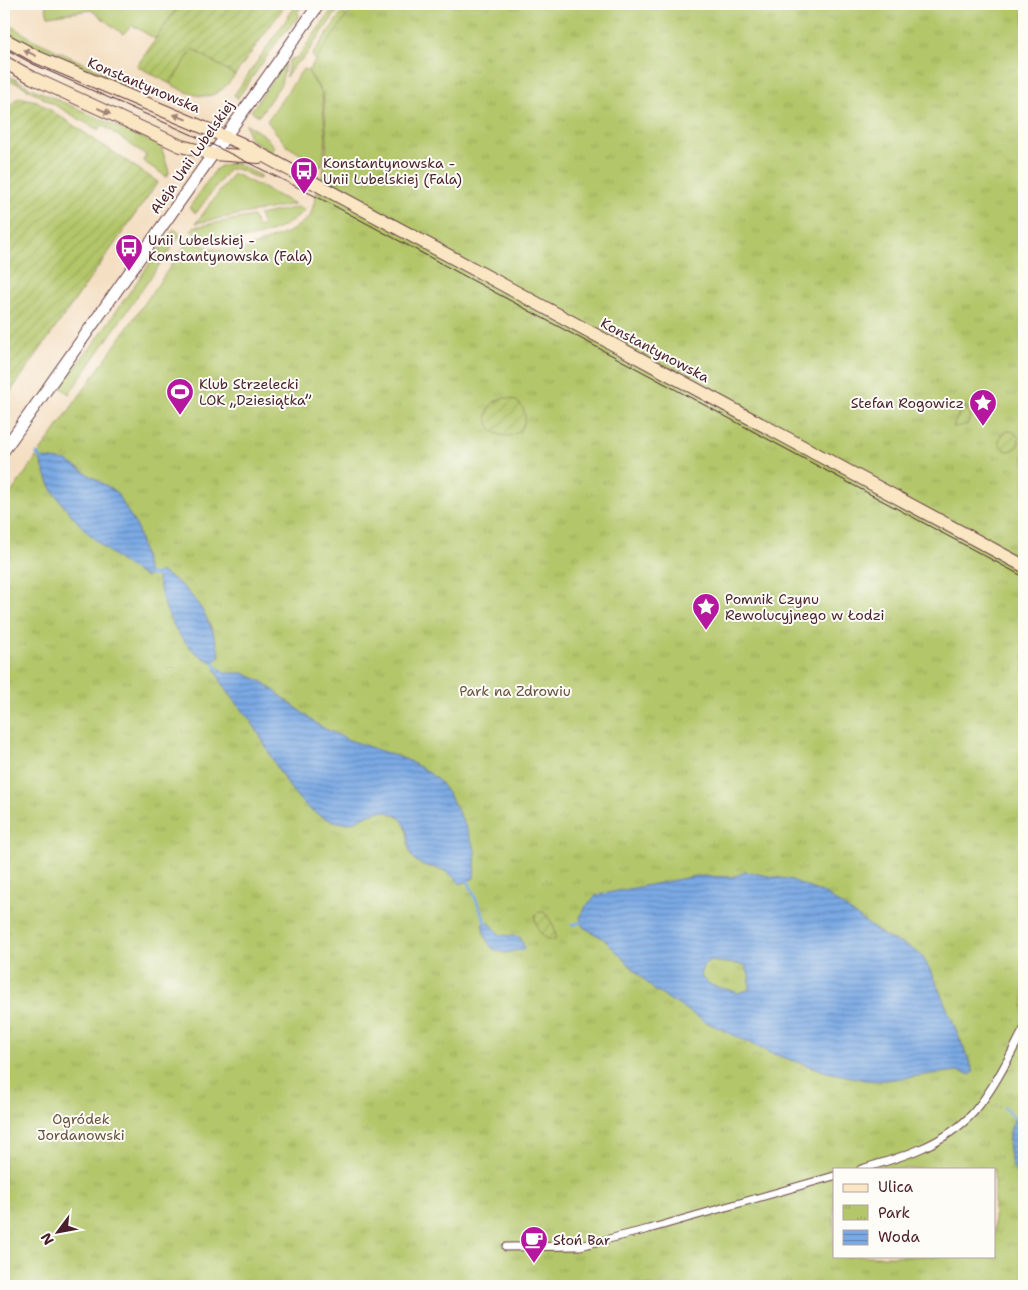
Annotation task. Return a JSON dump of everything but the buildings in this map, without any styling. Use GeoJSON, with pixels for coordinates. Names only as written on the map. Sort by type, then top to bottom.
{"type":"FeatureCollection","features":[{"type":"Feature","properties":{"kind":"main road","name":"Konstantynowska"},"geometry":{"type":"LineString","coordinates":[[4,39],[37,56],[225,135],[1024,566]]}},
{"type":"Feature","properties":{"kind":"main road","name":"Konstantynowska"},"geometry":{"type":"LineString","coordinates":[[4,62],[170,142],[212,154],[252,156],[272,160]]}},
{"type":"Feature","properties":{"kind":"street","name":"Aleja Unii Lubelskiej"},"geometry":{"type":"LineString","coordinates":[[4,450],[319,4]]}},
{"type":"Feature","properties":{"kind":"street"},"geometry":{"type":"LineString","coordinates":[[864,1168],[926,1146],[962,1124],[983,1099],[1024,1028]]}},
{"type":"Feature","properties":{"kind":"street"},"geometry":{"type":"LineString","coordinates":[[506,1247],[580,1246],[833,1176]]}},
{"type":"Feature","properties":{"kind":"green space"},"geometry":{"type":"Polygon","coordinates":[[[45,4],[180,4],[155,39],[132,25],[123,34],[91,10],[48,16],[45,4]]]}},
{"type":"Feature","properties":{"kind":"green space"},"geometry":{"type":"Polygon","coordinates":[[[180,4],[286,4],[235,75],[193,49],[170,84],[137,66],[180,4]]]}},
{"type":"Feature","properties":{"kind":"green space"},"geometry":{"type":"Polygon","coordinates":[[[297,4],[303,4],[297,13],[300,15],[280,38],[237,99],[234,95],[297,4]]]}},
{"type":"Feature","properties":{"kind":"green space"},"geometry":{"type":"Polygon","coordinates":[[[336,4],[341,6],[303,59],[296,63],[286,77],[289,60],[298,57],[336,4]]]}},
{"type":"Feature","properties":{"kind":"green space","name":"Park na Zdrowiu"},"geometry":{"type":"Polygon","coordinates":[[[355,4],[1024,4],[1024,1286],[4,1286],[4,503],[189,240],[212,249],[242,250],[291,231],[310,217],[325,165],[327,140],[323,94],[308,71],[355,4]]]}},
{"type":"Feature","properties":{"kind":"green space"},"geometry":{"type":"Polygon","coordinates":[[[342,12],[352,20],[322,69],[312,55],[342,12]]]}},
{"type":"Feature","properties":{"kind":"green space"},"geometry":{"type":"Polygon","coordinates":[[[5,22],[34,40],[136,88],[127,87],[53,57],[4,31],[5,22]]]}},
{"type":"Feature","properties":{"kind":"green space"},"geometry":{"type":"Polygon","coordinates":[[[193,49],[235,75],[220,91],[213,95],[205,96],[189,93],[170,84],[193,49]]]}},
{"type":"Feature","properties":{"kind":"green space"},"geometry":{"type":"Polygon","coordinates":[[[286,61],[281,84],[259,116],[251,111],[286,61]]]}},
{"type":"Feature","properties":{"kind":"green space"},"geometry":{"type":"Polygon","coordinates":[[[303,69],[307,70],[322,94],[326,139],[322,167],[287,146],[267,121],[303,69]]]}},
{"type":"Feature","properties":{"kind":"green space"},"geometry":{"type":"Polygon","coordinates":[[[4,73],[29,87],[161,146],[169,172],[167,177],[143,161],[146,155],[102,125],[98,130],[19,84],[4,79],[4,73]]]}},
{"type":"Feature","properties":{"kind":"green space"},"geometry":{"type":"Polygon","coordinates":[[[18,97],[37,101],[158,182],[4,401],[4,114],[18,97]]]}},
{"type":"Feature","properties":{"kind":"green space"},"geometry":{"type":"Polygon","coordinates":[[[246,124],[265,136],[274,147],[273,153],[250,139],[246,124]]]}},
{"type":"Feature","properties":{"kind":"green space"},"geometry":{"type":"Polygon","coordinates":[[[236,163],[261,176],[259,179],[237,169],[229,169],[196,213],[189,208],[216,169],[223,165],[236,163]]]}},
{"type":"Feature","properties":{"kind":"green space"},"geometry":{"type":"Polygon","coordinates":[[[233,174],[235,174],[295,204],[196,223],[233,174]]]}},
{"type":"Feature","properties":{"kind":"green space"},"geometry":{"type":"Polygon","coordinates":[[[299,207],[305,209],[294,219],[267,233],[251,237],[219,239],[191,231],[194,227],[253,216],[258,227],[263,225],[259,215],[299,207]]]}},
{"type":"Feature","properties":{"kind":"green space"},"geometry":{"type":"Polygon","coordinates":[[[174,229],[181,234],[69,394],[59,386],[94,343],[174,229]]]}},
{"type":"Feature","properties":{"kind":"green space"},"geometry":{"type":"Polygon","coordinates":[[[506,398],[520,403],[525,417],[520,431],[506,436],[492,431],[487,417],[492,403],[506,398]]]}},
{"type":"Feature","properties":{"kind":"green space"},"geometry":{"type":"Polygon","coordinates":[[[962,406],[966,407],[971,417],[967,425],[953,427],[962,406]]]}},
{"type":"Feature","properties":{"kind":"green space"},"geometry":{"type":"Polygon","coordinates":[[[1005,431],[1013,431],[1019,437],[1019,445],[1013,451],[1005,451],[999,445],[999,437],[1005,431]]]}},
{"type":"Feature","properties":{"kind":"green space"},"geometry":{"type":"Polygon","coordinates":[[[539,912],[544,912],[551,922],[555,933],[555,940],[546,938],[540,932],[536,924],[535,915],[539,912]]]}},
{"type":"Feature","properties":{"kind":"water"},"geometry":{"type":"Polygon","coordinates":[[[44,458],[67,461],[116,492],[137,527],[149,576],[146,577],[121,561],[96,541],[74,518],[51,487],[40,460],[44,458]]]}},
{"type":"Feature","properties":{"kind":"water"},"geometry":{"type":"Polygon","coordinates":[[[161,572],[183,587],[200,607],[207,619],[220,656],[212,662],[192,649],[176,630],[170,619],[156,576],[156,573],[161,572]]]}},
{"type":"Feature","properties":{"kind":"water"},"geometry":{"type":"Polygon","coordinates":[[[218,667],[225,673],[243,673],[263,682],[321,727],[349,740],[405,759],[427,771],[440,782],[450,796],[464,823],[476,852],[474,878],[461,884],[446,871],[415,860],[409,849],[407,830],[400,818],[393,814],[378,811],[356,821],[343,823],[326,818],[312,810],[289,787],[256,729],[220,678],[215,669],[218,667]]]}},
{"type":"Feature","properties":{"kind":"water"},"geometry":{"type":"Polygon","coordinates":[[[746,872],[792,880],[827,895],[886,937],[911,948],[922,956],[932,973],[974,1072],[971,1075],[957,1071],[879,1081],[865,1080],[827,1072],[770,1053],[706,1022],[654,990],[604,939],[583,927],[580,917],[586,906],[597,895],[696,876],[732,877],[746,872]],[[708,961],[700,975],[708,983],[738,993],[750,989],[749,975],[745,965],[708,961]]]}},
{"type":"Feature","properties":{"kind":"water"},"geometry":{"type":"Polygon","coordinates":[[[489,922],[500,935],[520,937],[525,949],[505,953],[493,949],[487,941],[482,924],[489,922]]]}},
{"type":"Feature","properties":{"kind":"water"},"geometry":{"type":"Polygon","coordinates":[[[1021,1110],[1024,1114],[1024,1184],[1013,1167],[1009,1147],[1011,1127],[1021,1110]]]}},
{"type":"Feature","properties":{"kind":"waterway"},"geometry":{"type":"LineString","coordinates":[[37,454],[42,459]]}},
{"type":"Feature","properties":{"kind":"waterway"},"geometry":{"type":"LineString","coordinates":[[149,574],[156,576]]}},
{"type":"Feature","properties":{"kind":"waterway"},"geometry":{"type":"LineString","coordinates":[[214,662],[217,668]]}},
{"type":"Feature","properties":{"kind":"waterway"},"geometry":{"type":"LineString","coordinates":[[468,881],[486,923]]}},
{"type":"Feature","properties":{"kind":"waterway"},"geometry":{"type":"LineString","coordinates":[[572,925],[582,922]]}},
{"type":"Feature","properties":{"kind":"waterway"},"geometry":{"type":"LineString","coordinates":[[1004,1107],[1014,1118]]}},
{"type":"Feature","properties":{"kind":"tram line"},"geometry":{"type":"LineString","coordinates":[[4,48],[33,64],[197,137],[327,202],[1024,577]]}},
{"type":"Feature","properties":{"kind":"railway"},"geometry":{"type":"LineString","coordinates":[[4,13],[10,4]]}},
{"type":"Feature","properties":{"kind":"place","name":"Konstantynowska - Unii Lubelskiej (Fala)"},"geometry":{"type":"Point","coordinates":[304,195]}},
{"type":"Feature","properties":{"kind":"place","name":"Unii Lubelskiej - Konstantynowska (Fala)"},"geometry":{"type":"Point","coordinates":[129,272]}},
{"type":"Feature","properties":{"kind":"place","name":"Klub Strzelecki LOK „Dziesiątka”"},"geometry":{"type":"Point","coordinates":[180,416]}},
{"type":"Feature","properties":{"kind":"place","name":"Stefan Rogowicz"},"geometry":{"type":"Point","coordinates":[983,427]}},
{"type":"Feature","properties":{"kind":"place","name":"Pomnik Czynu Rewolucyjnego w Łodzi"},"geometry":{"type":"Point","coordinates":[706,631]}},
{"type":"Feature","properties":{"kind":"place","name":"Słoń Bar"},"geometry":{"type":"Point","coordinates":[534,1264]}},
{"type":"Feature","properties":{"kind":"park label","name":"Ogródek Jordanowski"},"geometry":{"type":"Point","coordinates":[81,1128]}}]}
